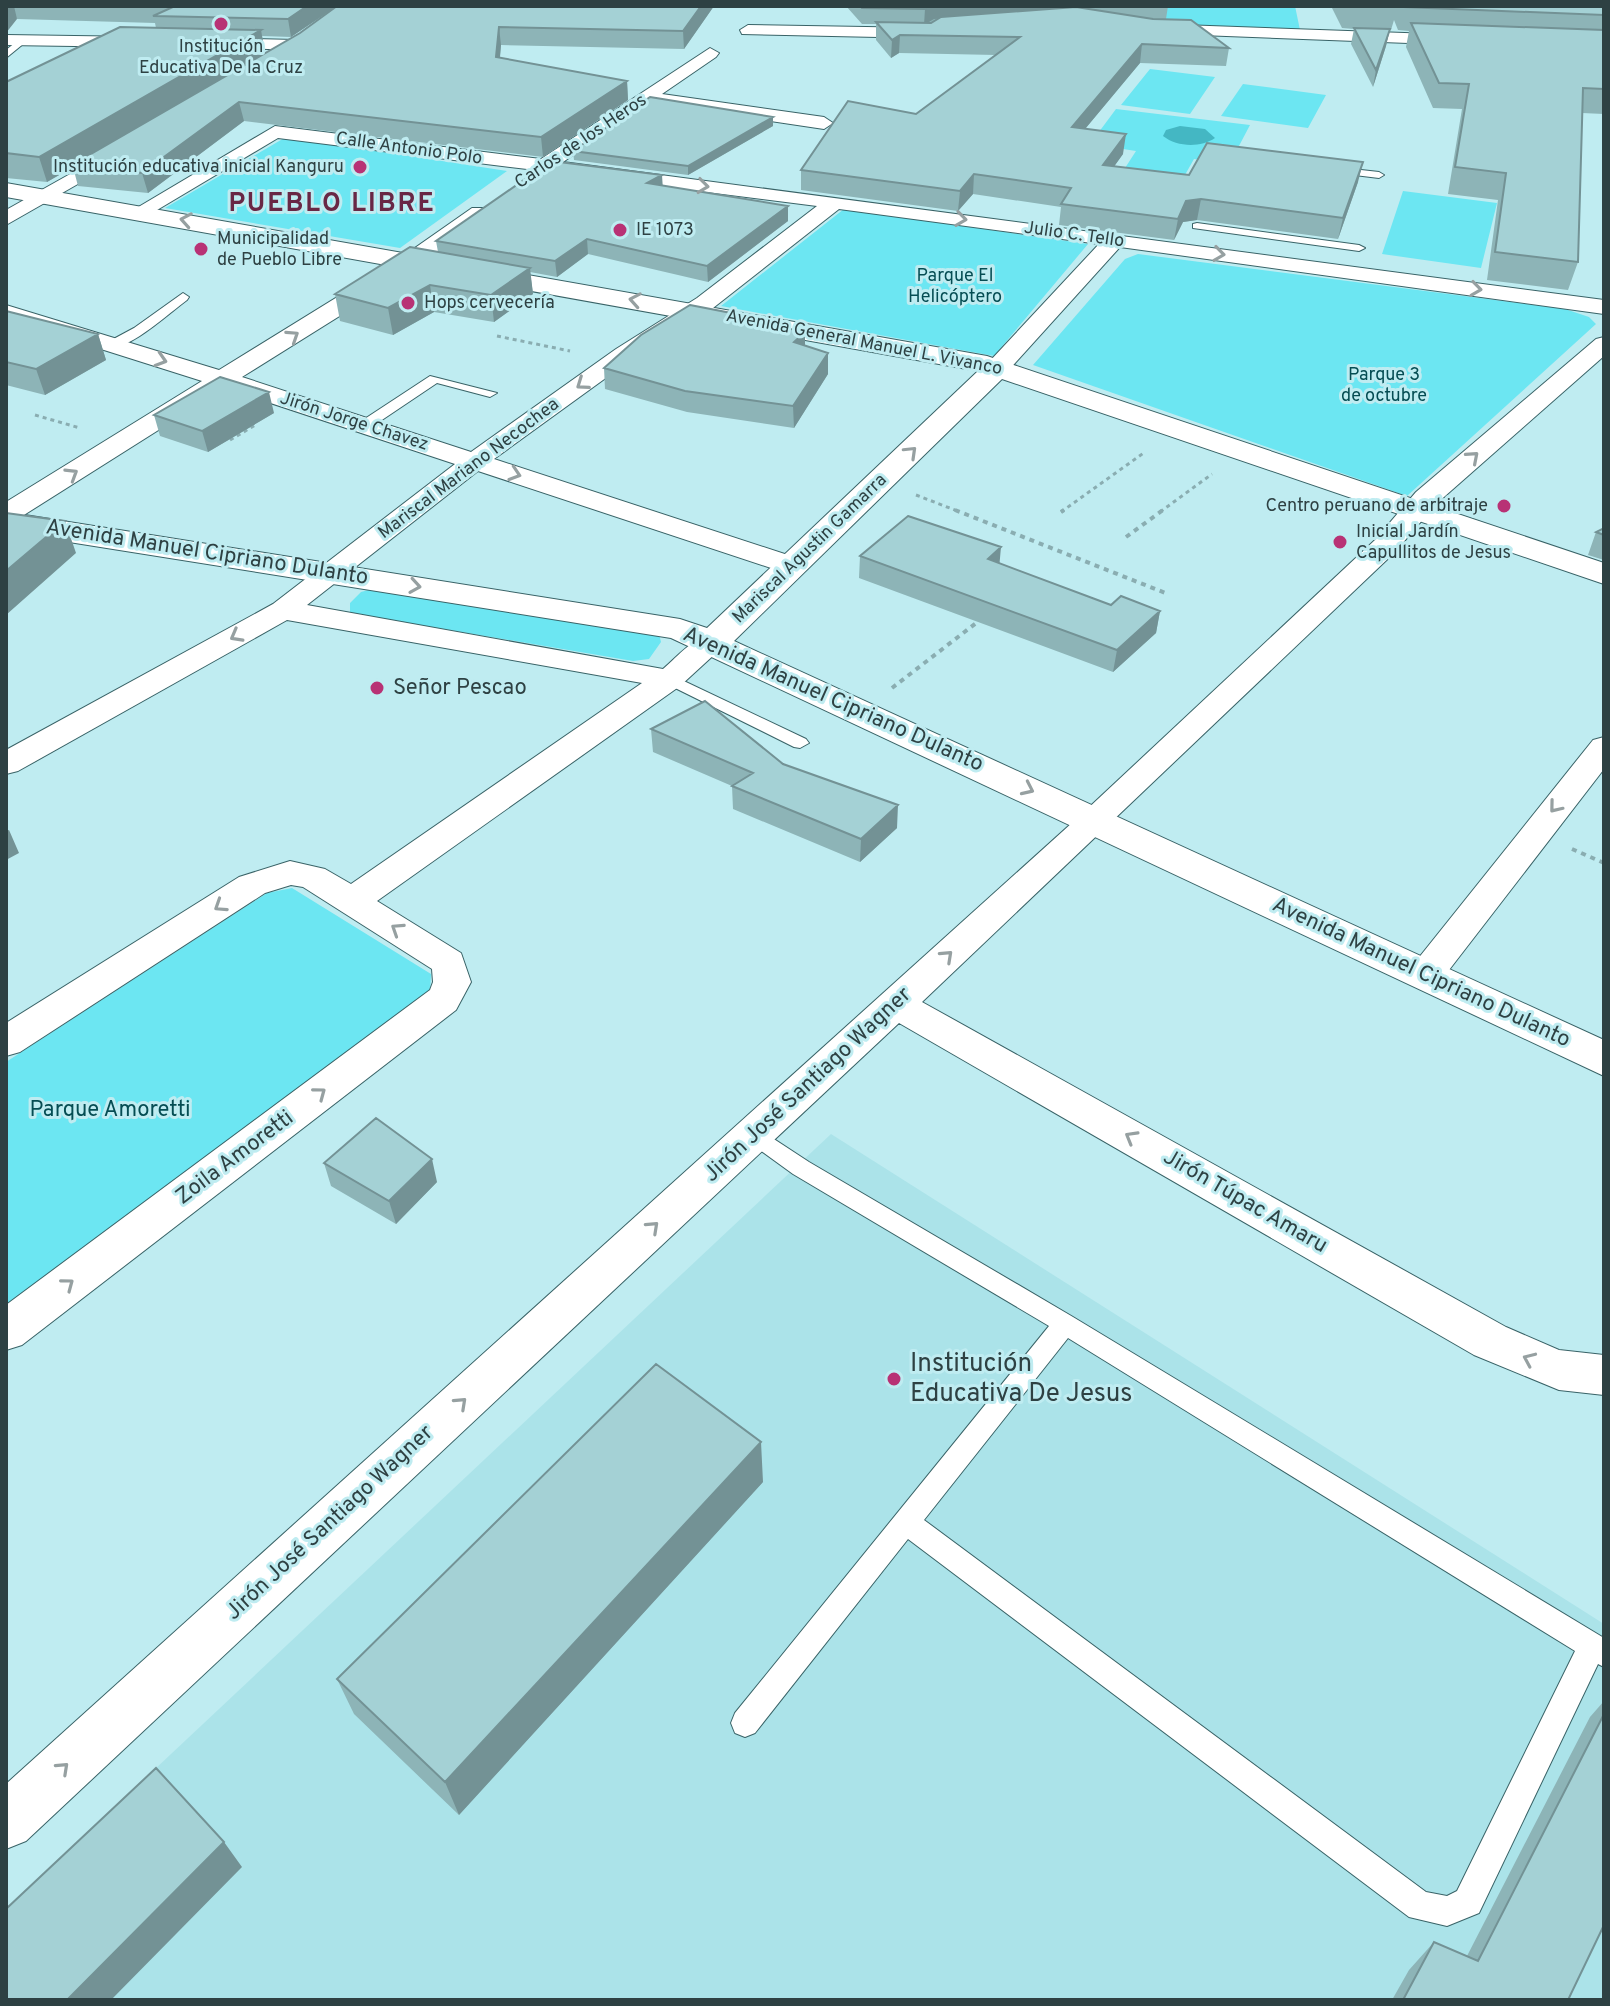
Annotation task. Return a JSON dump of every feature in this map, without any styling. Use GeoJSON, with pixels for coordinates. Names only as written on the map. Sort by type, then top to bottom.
{"type":"FeatureCollection","features":[{"type":"Feature","properties":{"kind":"street"},"geometry":{"type":"LineString","coordinates":[[748,30],[930,33],[934,27],[923,17]]}},
{"type":"Feature","properties":{"kind":"street"},"geometry":{"type":"LineString","coordinates":[[1140,28],[1480,41]]}},
{"type":"Feature","properties":{"kind":"street"},"geometry":{"type":"LineString","coordinates":[[15,40],[160,42]]}},
{"type":"Feature","properties":{"kind":"street"},"geometry":{"type":"LineString","coordinates":[[191,42],[302,41],[271,61]]}},
{"type":"Feature","properties":{"kind":"street","name":"Carlos de los Heros"},"geometry":{"type":"LineString","coordinates":[[520,183],[710,53]]}},
{"type":"Feature","properties":{"kind":"street"},"geometry":{"type":"LineString","coordinates":[[647,97],[824,123]]}},
{"type":"Feature","properties":{"kind":"street","name":"Calle Antonio Polo"},"geometry":{"type":"LineString","coordinates":[[140,212],[275,132],[542,167]]}},
{"type":"Feature","properties":{"kind":"street"},"geometry":{"type":"LineString","coordinates":[[6,219],[142,139]]}},
{"type":"Feature","properties":{"kind":"street","name":"Julio C. Tello"},"geometry":{"type":"LineString","coordinates":[[542,167],[835,202],[1604,307]]}},
{"type":"Feature","properties":{"kind":"street","name":"Avenida General Manuel L. Vivanco"},"geometry":{"type":"LineString","coordinates":[[6,190],[693,310],[991,374],[1408,517],[1604,597]]}},
{"type":"Feature","properties":{"kind":"street","name":"Carlos de los Heros"},"geometry":{"type":"LineString","coordinates":[[6,514],[410,262],[498,198]]}},
{"type":"Feature","properties":{"kind":"street","name":"Mariscal Mariano Necochea"},"geometry":{"type":"LineString","coordinates":[[6,764],[283,610],[475,461],[616,360],[693,310],[835,202]]}},
{"type":"Feature","properties":{"kind":"street","name":"Mariscal Agustin Gamarra"},"geometry":{"type":"LineString","coordinates":[[353,900],[669,679],[713,642],[991,374],[1115,240]]}},
{"type":"Feature","properties":{"kind":"street","name":"Jirón Jorge Chavez"},"geometry":{"type":"LineString","coordinates":[[6,312],[365,425],[793,566]]}},
{"type":"Feature","properties":{"kind":"street","name":"Jirón José Santiago Wagner"},"geometry":{"type":"LineString","coordinates":[[6,1821],[1095,821],[1385,546],[1408,517],[1604,344]]}},
{"type":"Feature","properties":{"kind":"street","name":"Avenida General Manuel L. Vivanco"},"geometry":{"type":"LineString","coordinates":[[991,374],[1226,465],[1604,574]]}},
{"type":"Feature","properties":{"kind":"street","name":"Avenida Manuel Cipriano Dulanto"},"geometry":{"type":"LineString","coordinates":[[6,522],[680,629],[1604,1059]]}},
{"type":"Feature","properties":{"kind":"street"},"geometry":{"type":"LineString","coordinates":[[283,610],[669,679]]}},
{"type":"Feature","properties":{"kind":"street"},"geometry":{"type":"LineString","coordinates":[[1426,974],[1604,747]]}},
{"type":"Feature","properties":{"kind":"street"},"geometry":{"type":"LineString","coordinates":[[6,1042],[260,881],[290,873],[313,877],[353,900]]}},
{"type":"Feature","properties":{"kind":"street","name":"Zoila Amoretti"},"geometry":{"type":"LineString","coordinates":[[6,1331],[448,996],[454,978],[448,962],[353,900]]}},
{"type":"Feature","properties":{"kind":"street","name":"Jirón Túpac Amaru"},"geometry":{"type":"LineString","coordinates":[[896,1004],[1490,1341],[1538,1364],[1586,1376],[1604,1375]]}},
{"type":"Feature","properties":{"kind":"lane"},"geometry":{"type":"LineString","coordinates":[[6,55],[15,40]]}},
{"type":"Feature","properties":{"kind":"lane"},"geometry":{"type":"LineString","coordinates":[[1320,168],[1379,175]]}},
{"type":"Feature","properties":{"kind":"lane"},"geometry":{"type":"LineString","coordinates":[[1197,226],[1359,248]]}},
{"type":"Feature","properties":{"kind":"lane"},"geometry":{"type":"LineString","coordinates":[[112,345],[138,331],[183,297]]}},
{"type":"Feature","properties":{"kind":"lane"},"geometry":{"type":"LineString","coordinates":[[365,425],[435,379],[490,393]]}},
{"type":"Feature","properties":{"kind":"lane"},"geometry":{"type":"LineString","coordinates":[[669,679],[800,743]]}},
{"type":"Feature","properties":{"kind":"lane"},"geometry":{"type":"LineString","coordinates":[[754,1134],[801,1168],[1065,1324],[1598,1649],[1468,1902],[1447,1911],[1420,1906],[907,1523]]}},
{"type":"Feature","properties":{"kind":"lane"},"geometry":{"type":"LineString","coordinates":[[745,1723],[1065,1324]]}},
{"type":"Feature","properties":{"kind":"path"},"geometry":{"type":"LineString","coordinates":[[497,336],[616,360]]}},
{"type":"Feature","properties":{"kind":"path"},"geometry":{"type":"LineString","coordinates":[[1061,512],[1160,442]]}},
{"type":"Feature","properties":{"kind":"path"},"geometry":{"type":"LineString","coordinates":[[1126,537],[1226,465]]}},
{"type":"Feature","properties":{"kind":"path"},"geometry":{"type":"LineString","coordinates":[[880,481],[1168,594]]}},
{"type":"Feature","properties":{"kind":"path"},"geometry":{"type":"LineString","coordinates":[[861,711],[980,620]]}},
{"type":"Feature","properties":{"kind":"shaded area"},"geometry":{"type":"Polygon","coordinates":[[[1180,126],[1205,129],[1215,138],[1189,145],[1163,136],[1166,130],[1180,126]]]}},
{"type":"Feature","properties":{"kind":"shaded area","name":"Institución Educativa De Jesus"},"geometry":{"type":"Polygon","coordinates":[[[831,1134],[1604,1624],[1604,2000],[6,2000],[6,1909],[831,1134]]]}},
{"type":"Feature","properties":{"kind":"green space"},"geometry":{"type":"Polygon","coordinates":[[[1151,6],[1295,6],[1300,30],[1147,23],[1151,6]]]}},
{"type":"Feature","properties":{"kind":"green space"},"geometry":{"type":"Polygon","coordinates":[[[1150,69],[1215,77],[1190,114],[1121,105],[1150,69]]]}},
{"type":"Feature","properties":{"kind":"green space"},"geometry":{"type":"Polygon","coordinates":[[[1243,84],[1326,95],[1308,128],[1221,116],[1243,84]]]}},
{"type":"Feature","properties":{"kind":"green space"},"geometry":{"type":"Polygon","coordinates":[[[1116,109],[1250,125],[1230,163],[1194,159],[1160,219],[1098,210],[1136,151],[1090,144],[1116,109]]]}},
{"type":"Feature","properties":{"kind":"green space"},"geometry":{"type":"Polygon","coordinates":[[[286,137],[507,171],[400,248],[165,208],[286,137]]]}},
{"type":"Feature","properties":{"kind":"green space"},"geometry":{"type":"Polygon","coordinates":[[[1403,191],[1497,203],[1481,268],[1382,254],[1403,191]]]}},
{"type":"Feature","properties":{"kind":"green space","name":"Parque El Helicóptero"},"geometry":{"type":"Polygon","coordinates":[[[844,209],[1088,244],[994,356],[721,306],[844,209]]]}},
{"type":"Feature","properties":{"kind":"green space","name":"Parque 3 de octubre"},"geometry":{"type":"Polygon","coordinates":[[[1138,254],[1565,309],[1589,317],[1596,324],[1407,496],[1033,365],[1125,259],[1138,254]]]}},
{"type":"Feature","properties":{"kind":"green space"},"geometry":{"type":"Polygon","coordinates":[[[376,588],[659,634],[661,642],[649,659],[633,661],[350,613],[350,603],[361,592],[376,588]]]}},
{"type":"Feature","properties":{"kind":"green space","name":"Parque Amoretti"},"geometry":{"type":"Polygon","coordinates":[[[292,888],[431,974],[430,994],[6,1306],[6,1062],[267,893],[292,888]]]}},
{"type":"Feature","properties":{"kind":"building"},"geometry":{"type":"Polygon","coordinates":[[[175,6],[307,6],[288,19],[153,16],[175,6]]]}},
{"type":"Feature","properties":{"kind":"building"},"geometry":{"type":"Polygon","coordinates":[[[337,6],[701,6],[683,31],[499,27],[496,57],[627,81],[541,137],[239,102],[142,173],[72,165],[300,33],[337,6]]]}},
{"type":"Feature","properties":{"kind":"building"},"geometry":{"type":"Polygon","coordinates":[[[861,6],[929,6],[925,9],[861,6]]]}},
{"type":"Feature","properties":{"kind":"building"},"geometry":{"type":"Polygon","coordinates":[[[1604,6],[1604,15],[1404,7],[1604,6]]]}},
{"type":"Feature","properties":{"kind":"building"},"geometry":{"type":"Polygon","coordinates":[[[1076,7],[1153,19],[1191,20],[1229,48],[1142,44],[1072,127],[1126,134],[1103,165],[1189,175],[1207,143],[1363,162],[1343,218],[1201,199],[1186,201],[1178,219],[1061,204],[1071,188],[974,174],[960,191],[801,170],[848,101],[916,114],[1020,37],[900,35],[892,40],[876,22],[931,23],[941,17],[1076,7]]]}},
{"type":"Feature","properties":{"kind":"building"},"geometry":{"type":"Polygon","coordinates":[[[1411,23],[1604,30],[1604,89],[1583,88],[1578,262],[1495,252],[1506,173],[1455,167],[1469,84],[1439,83],[1411,23]]]}},
{"type":"Feature","properties":{"kind":"building"},"geometry":{"type":"Polygon","coordinates":[[[120,27],[261,30],[39,157],[6,153],[6,82],[120,27]]]}},
{"type":"Feature","properties":{"kind":"building"},"geometry":{"type":"Polygon","coordinates":[[[1354,28],[1390,29],[1376,70],[1354,28]]]}},
{"type":"Feature","properties":{"kind":"building"},"geometry":{"type":"Polygon","coordinates":[[[650,97],[773,117],[688,166],[573,151],[650,97]]]}},
{"type":"Feature","properties":{"kind":"building","name":"IE 1073"},"geometry":{"type":"Polygon","coordinates":[[[551,161],[662,175],[647,183],[788,206],[707,266],[587,239],[555,261],[436,241],[551,161]]]}},
{"type":"Feature","properties":{"kind":"building"},"geometry":{"type":"Polygon","coordinates":[[[410,247],[530,268],[491,295],[430,285],[388,308],[335,294],[410,247]]]}},
{"type":"Feature","properties":{"kind":"building"},"geometry":{"type":"Polygon","coordinates":[[[690,305],[762,319],[759,322],[805,332],[794,342],[828,353],[793,406],[685,391],[604,368],[641,335],[690,305]]]}},
{"type":"Feature","properties":{"kind":"building"},"geometry":{"type":"Polygon","coordinates":[[[6,311],[98,334],[36,369],[6,362],[6,311]]]}},
{"type":"Feature","properties":{"kind":"building"},"geometry":{"type":"Polygon","coordinates":[[[220,377],[269,392],[202,431],[154,415],[220,377]]]}},
{"type":"Feature","properties":{"kind":"building"},"geometry":{"type":"Polygon","coordinates":[[[6,513],[65,521],[6,571],[6,513]]]}},
{"type":"Feature","properties":{"kind":"building"},"geometry":{"type":"Polygon","coordinates":[[[908,516],[1001,547],[988,559],[1111,605],[1121,596],[1160,611],[1117,650],[860,556],[908,516]]]}},
{"type":"Feature","properties":{"kind":"building"},"geometry":{"type":"Polygon","coordinates":[[[705,701],[783,764],[898,805],[861,839],[732,786],[753,773],[651,729],[705,701]]]}},
{"type":"Feature","properties":{"kind":"building"},"geometry":{"type":"Polygon","coordinates":[[[376,1118],[432,1159],[389,1201],[324,1163],[376,1118]]]}},
{"type":"Feature","properties":{"kind":"building"},"geometry":{"type":"Polygon","coordinates":[[[656,1364],[761,1442],[445,1782],[337,1679],[656,1364]]]}},
{"type":"Feature","properties":{"kind":"building"},"geometry":{"type":"Polygon","coordinates":[[[1604,1714],[1604,1925],[1568,2000],[1403,2000],[1434,1942],[1478,1961],[1604,1714]]]}},
{"type":"Feature","properties":{"kind":"building"},"geometry":{"type":"Polygon","coordinates":[[[156,1768],[224,1842],[67,2000],[6,2000],[6,1909],[156,1768]]]}},
{"type":"Feature","properties":{"kind":"place","name":"Institución Educativa De la Cruz"},"geometry":{"type":"Point","coordinates":[221,24]}},
{"type":"Feature","properties":{"kind":"place","name":"Institución educativa inicial Kanguru"},"geometry":{"type":"Point","coordinates":[360,167]}},
{"type":"Feature","properties":{"kind":"place","name":"IE 1073"},"geometry":{"type":"Point","coordinates":[620,230]}},
{"type":"Feature","properties":{"kind":"place","name":"Municipalidad de Pueblo Libre"},"geometry":{"type":"Point","coordinates":[201,249]}},
{"type":"Feature","properties":{"kind":"place","name":"Hops cervecería"},"geometry":{"type":"Point","coordinates":[408,303]}},
{"type":"Feature","properties":{"kind":"place","name":"Centro peruano de arbitraje"},"geometry":{"type":"Point","coordinates":[1504,506]}},
{"type":"Feature","properties":{"kind":"place","name":"Inicial Jardín Capullitos de Jesus"},"geometry":{"type":"Point","coordinates":[1340,542]}},
{"type":"Feature","properties":{"kind":"place","name":"Señor Pescao"},"geometry":{"type":"Point","coordinates":[377,688]}},
{"type":"Feature","properties":{"kind":"place","name":"Institución Educativa De Jesus"},"geometry":{"type":"Point","coordinates":[894,1379]}},
{"type":"Feature","properties":{"kind":"district","name":"PUEBLO LIBRE"},"geometry":{"type":"Point","coordinates":[332,204]}}]}
